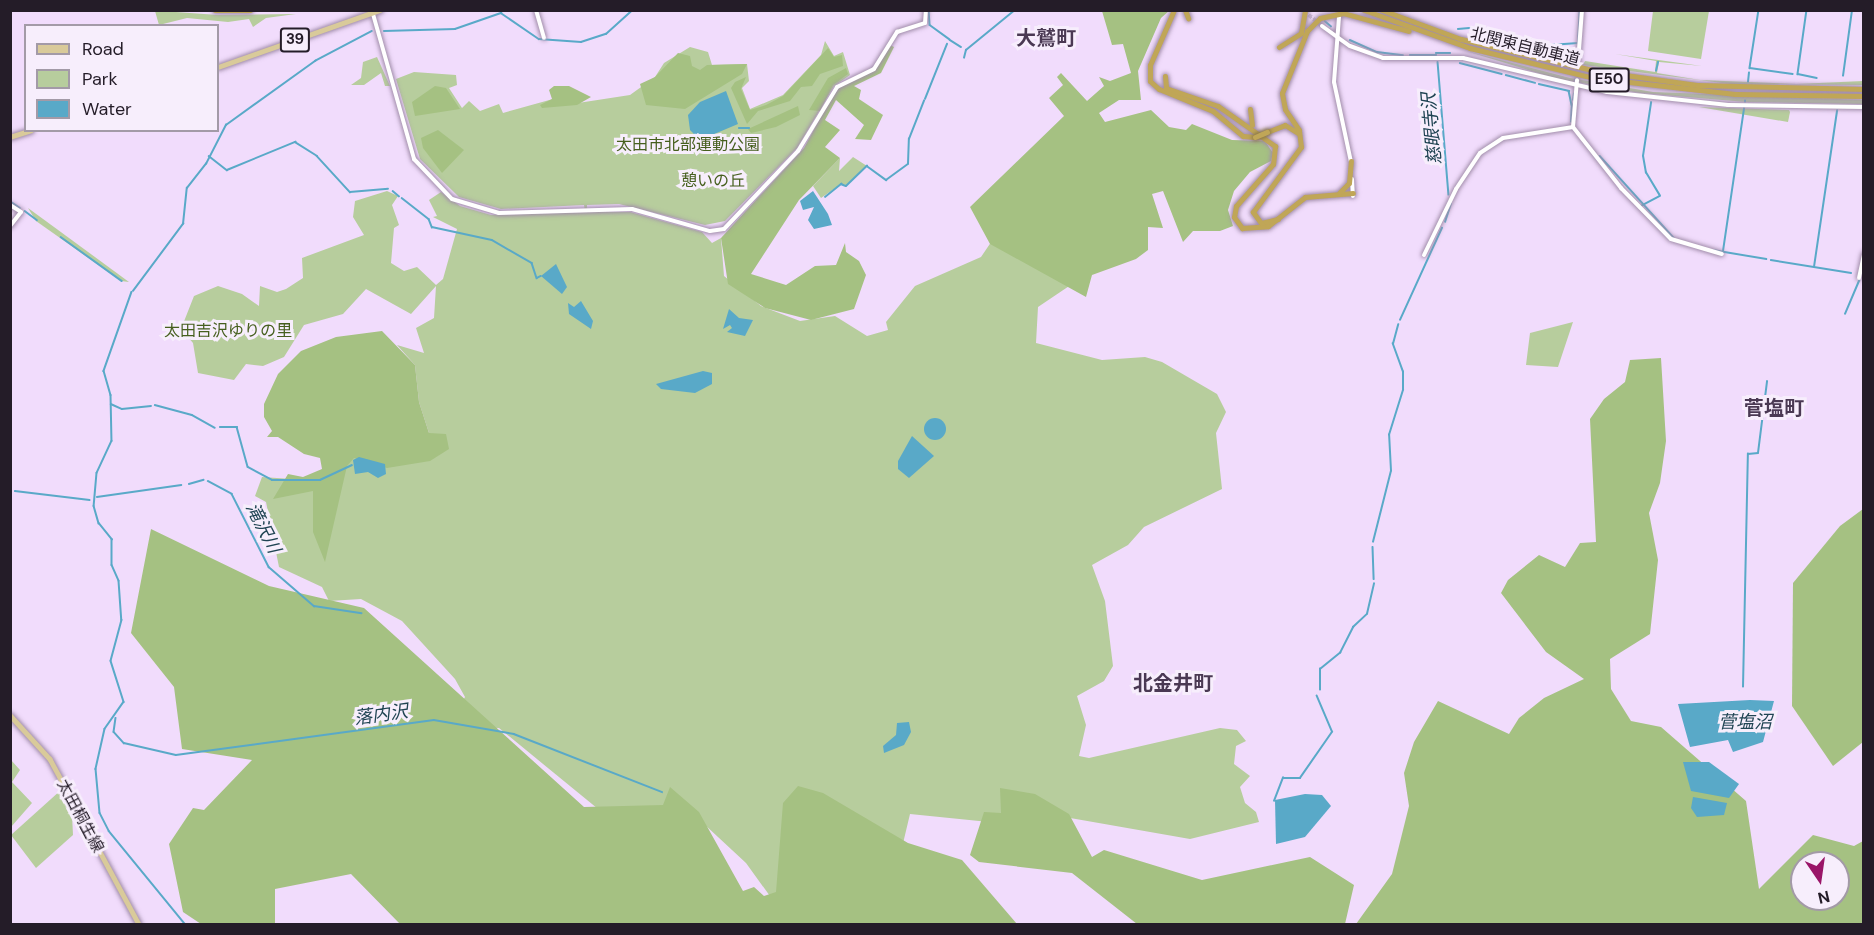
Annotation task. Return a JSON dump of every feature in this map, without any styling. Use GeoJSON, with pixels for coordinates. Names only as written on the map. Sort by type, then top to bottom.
{"type":"FeatureCollection","features":[{"type":"Feature","properties":{"kind":"highway"},"geometry":{"type":"LineString","coordinates":[[215,10],[250,10]]}},
{"type":"Feature","properties":{"kind":"highway"},"geometry":{"type":"LineString","coordinates":[[1174,10],[1150,65],[1150,81],[1159,89],[1214,111],[1243,136],[1255,137],[1289,126],[1302,143]]}},
{"type":"Feature","properties":{"kind":"highway"},"geometry":{"type":"LineString","coordinates":[[1185,10],[1188,18]]}},
{"type":"Feature","properties":{"kind":"highway"},"geometry":{"type":"LineString","coordinates":[[1279,47],[1300,33],[1305,10]]}},
{"type":"Feature","properties":{"kind":"highway","name":"北関東自動車道"},"geometry":{"type":"LineString","coordinates":[[1364,10],[1443,39],[1534,65],[1629,84],[1735,94],[1863,96]]}},
{"type":"Feature","properties":{"kind":"highway","name":"北関東自動車道"},"geometry":{"type":"LineString","coordinates":[[1382,10],[1525,56],[1630,77],[1738,88],[1863,89]]}},
{"type":"Feature","properties":{"kind":"highway"},"geometry":{"type":"LineString","coordinates":[[1390,10],[1400,17]]}},
{"type":"Feature","properties":{"kind":"highway"},"geometry":{"type":"LineString","coordinates":[[1278,219],[1261,223],[1253,208],[1294,162],[1302,143],[1284,106],[1282,88],[1303,38],[1315,22],[1331,14],[1348,14],[1443,39]]}},
{"type":"Feature","properties":{"kind":"highway"},"geometry":{"type":"LineString","coordinates":[[1165,76],[1169,89],[1218,106],[1273,142],[1276,156],[1238,202],[1234,217],[1250,231],[1278,219],[1305,197],[1353,194]]}},
{"type":"Feature","properties":{"kind":"highway"},"geometry":{"type":"LineString","coordinates":[[1250,109],[1249,120],[1255,129]]}},
{"type":"Feature","properties":{"kind":"highway"},"geometry":{"type":"LineString","coordinates":[[1335,194],[1347,187],[1351,161]]}},
{"type":"Feature","properties":{"kind":"main road","name":"39"},"geometry":{"type":"LineString","coordinates":[[219,67],[380,10]]}},
{"type":"Feature","properties":{"kind":"main road"},"geometry":{"type":"LineString","coordinates":[[10,137],[25,132]]}},
{"type":"Feature","properties":{"kind":"main road","name":"太田桐生線"},"geometry":{"type":"LineString","coordinates":[[10,716],[46,753],[139,924]]}},
{"type":"Feature","properties":{"kind":"street"},"geometry":{"type":"LineString","coordinates":[[536,10],[544,38]]}},
{"type":"Feature","properties":{"kind":"street"},"geometry":{"type":"LineString","coordinates":[[373,14],[414,159],[452,199],[499,213],[632,209],[714,231],[724,230],[798,151],[837,87],[874,69],[897,32],[925,23],[926,10]]}},
{"type":"Feature","properties":{"kind":"street"},"geometry":{"type":"LineString","coordinates":[[1578,63],[1582,10]]}},
{"type":"Feature","properties":{"kind":"street"},"geometry":{"type":"LineString","coordinates":[[1339,17],[1340,40],[1334,82],[1351,161],[1353,194]]}},
{"type":"Feature","properties":{"kind":"street"},"geometry":{"type":"LineString","coordinates":[[1322,26],[1340,40],[1383,58],[1462,58],[1577,87],[1728,105],[1863,107]]}},
{"type":"Feature","properties":{"kind":"street"},"geometry":{"type":"LineString","coordinates":[[1577,80],[1573,127],[1621,188],[1671,238],[1722,254]]}},
{"type":"Feature","properties":{"kind":"street"},"geometry":{"type":"LineString","coordinates":[[1424,255],[1456,189],[1480,153],[1503,138],[1573,127]]}},
{"type":"Feature","properties":{"kind":"street"},"geometry":{"type":"LineString","coordinates":[[10,205],[21,212],[10,226]]}},
{"type":"Feature","properties":{"kind":"street"},"geometry":{"type":"LineString","coordinates":[[1859,278],[1863,254]]}},
{"type":"Feature","properties":{"kind":"green space"},"geometry":{"type":"Polygon","coordinates":[[[155,11],[218,15],[296,14],[266,18],[253,27],[249,19],[228,22],[187,18],[159,24],[155,11]]]}},
{"type":"Feature","properties":{"kind":"green space"},"geometry":{"type":"Polygon","coordinates":[[[1102,11],[1169,11],[1161,18],[1138,71],[1141,100],[1119,100],[1099,113],[1105,122],[1151,110],[1169,127],[1186,130],[1192,124],[1232,140],[1265,141],[1273,153],[1271,161],[1250,172],[1234,191],[1228,210],[1233,226],[1220,231],[1193,231],[1183,242],[1163,191],[1152,194],[1163,228],[1148,227],[1148,250],[1136,259],[1092,275],[1086,297],[990,244],[970,207],[1064,116],[1049,98],[1063,85],[1057,77],[1061,73],[1087,101],[1104,86],[1099,77],[1110,81],[1131,73],[1123,44],[1112,45],[1102,11]]]}},
{"type":"Feature","properties":{"kind":"green space"},"geometry":{"type":"Polygon","coordinates":[[[1653,11],[1709,11],[1701,59],[1648,51],[1653,11]]]}},
{"type":"Feature","properties":{"kind":"green space"},"geometry":{"type":"Polygon","coordinates":[[[1472,33],[1541,52],[1576,49],[1575,63],[1471,37],[1472,33]]]}},
{"type":"Feature","properties":{"kind":"green space"},"geometry":{"type":"Polygon","coordinates":[[[825,41],[834,56],[843,52],[850,75],[834,86],[797,148],[725,221],[705,225],[619,204],[587,205],[587,212],[630,212],[702,232],[712,243],[721,238],[724,276],[761,306],[800,321],[835,316],[867,336],[888,330],[886,322],[915,286],[981,257],[1002,226],[1087,274],[1038,307],[1036,343],[1102,360],[1145,357],[1162,362],[1217,394],[1226,412],[1216,433],[1222,489],[1144,527],[1128,545],[1092,565],[1105,601],[1113,666],[1104,681],[1077,696],[1086,725],[1079,756],[1089,758],[1220,728],[1237,730],[1246,741],[1236,746],[1234,764],[1250,776],[1240,787],[1245,803],[1256,812],[1259,822],[1190,839],[1013,808],[989,822],[910,814],[895,877],[780,910],[746,863],[704,824],[603,813],[499,728],[470,727],[457,711],[465,697],[455,679],[402,621],[361,599],[329,601],[322,587],[279,567],[266,502],[255,496],[262,477],[307,480],[334,461],[429,433],[419,402],[415,365],[397,345],[424,353],[416,328],[434,318],[436,286],[411,314],[366,289],[343,314],[304,325],[284,357],[263,366],[246,364],[234,380],[198,373],[193,343],[181,329],[194,296],[218,286],[242,294],[259,306],[260,286],[277,292],[286,289],[303,278],[302,258],[364,235],[353,217],[355,201],[387,191],[398,196],[392,205],[399,225],[394,228],[391,263],[404,271],[417,267],[436,285],[443,279],[457,229],[433,217],[437,216],[429,200],[441,192],[460,206],[491,215],[585,212],[584,205],[501,209],[459,197],[420,159],[396,79],[414,72],[456,75],[457,85],[449,88],[462,108],[469,101],[480,111],[499,104],[503,113],[553,99],[578,103],[630,95],[655,77],[664,63],[690,47],[708,52],[712,65],[747,64],[749,81],[742,88],[750,109],[783,95],[821,55],[825,41]]]}},
{"type":"Feature","properties":{"kind":"green space"},"geometry":{"type":"Polygon","coordinates":[[[890,45],[894,47],[881,73],[854,86],[861,90],[859,99],[883,115],[871,140],[855,139],[864,125],[836,100],[825,120],[840,130],[825,147],[840,158],[799,200],[751,274],[786,285],[815,266],[836,265],[845,243],[846,252],[859,261],[866,275],[854,309],[811,320],[765,308],[728,284],[721,238],[804,148],[836,89],[871,72],[890,45]]]}},
{"type":"Feature","properties":{"kind":"green space"},"geometry":{"type":"Polygon","coordinates":[[[828,48],[834,57],[842,55],[843,66],[820,74],[812,86],[801,87],[790,101],[758,111],[747,124],[731,88],[735,82],[746,77],[741,89],[750,110],[766,105],[783,96],[828,48]]]}},
{"type":"Feature","properties":{"kind":"green space"},"geometry":{"type":"Polygon","coordinates":[[[1466,51],[1570,78],[1653,92],[1863,100],[1863,104],[1746,102],[1640,93],[1558,79],[1466,51]]]}},
{"type":"Feature","properties":{"kind":"green space"},"geometry":{"type":"Polygon","coordinates":[[[678,53],[690,56],[692,66],[700,70],[707,65],[747,64],[742,74],[685,109],[646,105],[640,84],[655,77],[678,53]]]}},
{"type":"Feature","properties":{"kind":"green space"},"geometry":{"type":"Polygon","coordinates":[[[1615,54],[1702,66],[1659,62],[1657,73],[1700,80],[1796,84],[1863,81],[1863,85],[1730,84],[1583,65],[1585,61],[1655,72],[1656,61],[1615,54]]]}},
{"type":"Feature","properties":{"kind":"green space"},"geometry":{"type":"Polygon","coordinates":[[[377,57],[390,86],[385,86],[381,73],[364,85],[351,85],[361,78],[363,62],[377,57]]]}},
{"type":"Feature","properties":{"kind":"green space"},"geometry":{"type":"Polygon","coordinates":[[[846,68],[848,74],[833,85],[820,111],[809,110],[828,78],[846,68]]]}},
{"type":"Feature","properties":{"kind":"green space"},"geometry":{"type":"Polygon","coordinates":[[[435,86],[446,88],[460,109],[415,116],[412,102],[435,86]]]}},
{"type":"Feature","properties":{"kind":"green space"},"geometry":{"type":"Polygon","coordinates":[[[554,86],[569,86],[591,97],[577,105],[542,108],[540,105],[552,99],[549,90],[554,86]]]}},
{"type":"Feature","properties":{"kind":"green space"},"geometry":{"type":"Polygon","coordinates":[[[798,106],[800,115],[776,127],[751,133],[748,129],[798,106]]]}},
{"type":"Feature","properties":{"kind":"green space"},"geometry":{"type":"Polygon","coordinates":[[[1699,107],[1789,110],[1790,112],[1788,122],[1699,107]]]}},
{"type":"Feature","properties":{"kind":"green space"},"geometry":{"type":"Polygon","coordinates":[[[438,130],[464,150],[442,173],[423,148],[421,138],[438,130]]]}},
{"type":"Feature","properties":{"kind":"green space"},"geometry":{"type":"Polygon","coordinates":[[[853,157],[867,166],[846,185],[841,184],[821,198],[813,186],[840,158],[839,171],[853,157]]]}},
{"type":"Feature","properties":{"kind":"green space"},"geometry":{"type":"Polygon","coordinates":[[[28,208],[129,282],[121,281],[36,221],[28,208]]]}},
{"type":"Feature","properties":{"kind":"green space"},"geometry":{"type":"Polygon","coordinates":[[[1573,322],[1558,367],[1526,365],[1530,333],[1573,322]]]}},
{"type":"Feature","properties":{"kind":"green space"},"geometry":{"type":"Polygon","coordinates":[[[382,331],[415,365],[419,402],[429,433],[446,434],[449,449],[430,461],[387,468],[354,458],[347,466],[325,562],[313,532],[313,491],[273,499],[288,474],[303,477],[322,469],[320,458],[304,454],[278,437],[267,437],[272,431],[264,417],[264,404],[278,374],[301,351],[336,337],[382,331]]]}},
{"type":"Feature","properties":{"kind":"green space"},"geometry":{"type":"Polygon","coordinates":[[[1661,358],[1666,441],[1660,483],[1649,513],[1658,560],[1650,634],[1610,659],[1611,689],[1631,721],[1661,727],[1746,801],[1759,889],[1790,858],[1790,911],[1850,911],[1850,851],[1797,851],[1813,835],[1854,846],[1863,841],[1863,924],[1356,924],[1392,874],[1409,806],[1404,773],[1414,742],[1438,701],[1509,734],[1519,718],[1544,698],[1584,679],[1546,652],[1501,593],[1508,580],[1539,555],[1565,567],[1580,543],[1596,542],[1590,419],[1604,399],[1625,382],[1630,360],[1661,358]]]}},
{"type":"Feature","properties":{"kind":"green space"},"geometry":{"type":"Polygon","coordinates":[[[1863,509],[1863,742],[1833,766],[1792,706],[1793,583],[1840,526],[1863,509]]]}},
{"type":"Feature","properties":{"kind":"green space"},"geometry":{"type":"Polygon","coordinates":[[[151,529],[269,586],[364,608],[584,807],[663,805],[670,787],[699,812],[743,891],[754,887],[764,896],[776,892],[783,803],[798,786],[823,793],[908,843],[962,860],[1017,924],[400,924],[351,874],[275,889],[275,924],[201,924],[183,912],[169,844],[193,808],[204,810],[252,760],[182,749],[174,687],[131,633],[151,529]]]}},
{"type":"Feature","properties":{"kind":"green space"},"geometry":{"type":"Polygon","coordinates":[[[11,760],[20,770],[12,782],[32,803],[11,827],[11,760]]]}},
{"type":"Feature","properties":{"kind":"green space"},"geometry":{"type":"Polygon","coordinates":[[[1000,788],[1035,794],[1069,814],[1092,857],[1104,850],[1202,880],[1310,857],[1354,885],[1345,924],[1137,924],[1072,873],[979,862],[970,855],[984,812],[1001,813],[1000,788]]]}},
{"type":"Feature","properties":{"kind":"green space"},"geometry":{"type":"Polygon","coordinates":[[[61,790],[72,815],[73,835],[36,868],[11,835],[61,790]]]}},
{"type":"Feature","properties":{"kind":"water"},"geometry":{"type":"Polygon","coordinates":[[[726,91],[738,124],[700,140],[690,130],[688,115],[700,102],[726,91]]]}},
{"type":"Feature","properties":{"kind":"water"},"geometry":{"type":"Polygon","coordinates":[[[813,191],[828,214],[832,225],[814,229],[808,220],[814,207],[803,210],[800,201],[813,191]]]}},
{"type":"Feature","properties":{"kind":"water"},"geometry":{"type":"Polygon","coordinates":[[[556,264],[567,287],[562,294],[541,276],[556,264]]]}},
{"type":"Feature","properties":{"kind":"water"},"geometry":{"type":"Polygon","coordinates":[[[581,301],[593,321],[591,329],[569,314],[568,303],[574,307],[581,301]]]}},
{"type":"Feature","properties":{"kind":"water"},"geometry":{"type":"Polygon","coordinates":[[[729,309],[739,318],[753,320],[745,336],[727,332],[732,328],[730,325],[723,329],[729,309]]]}},
{"type":"Feature","properties":{"kind":"water"},"geometry":{"type":"Polygon","coordinates":[[[703,371],[712,373],[712,384],[695,393],[661,389],[656,384],[703,371]]]}},
{"type":"Feature","properties":{"kind":"water"},"geometry":{"type":"Polygon","coordinates":[[[935,418],[943,421],[946,429],[943,437],[935,440],[927,437],[924,429],[927,421],[935,418]]]}},
{"type":"Feature","properties":{"kind":"water"},"geometry":{"type":"Polygon","coordinates":[[[912,436],[934,456],[909,478],[898,469],[898,461],[912,436]]]}},
{"type":"Feature","properties":{"kind":"water"},"geometry":{"type":"Polygon","coordinates":[[[359,457],[385,464],[386,474],[378,478],[368,472],[355,474],[353,460],[359,457]]]}},
{"type":"Feature","properties":{"kind":"water","name":"菅塩沼"},"geometry":{"type":"Polygon","coordinates":[[[1774,701],[1763,742],[1733,752],[1728,740],[1690,747],[1678,704],[1774,701]]]}},
{"type":"Feature","properties":{"kind":"water"},"geometry":{"type":"Polygon","coordinates":[[[909,722],[911,732],[904,745],[884,753],[883,746],[896,735],[897,723],[909,722]]]}},
{"type":"Feature","properties":{"kind":"water"},"geometry":{"type":"Polygon","coordinates":[[[1683,762],[1709,762],[1739,784],[1729,798],[1691,791],[1683,762]]]}},
{"type":"Feature","properties":{"kind":"water"},"geometry":{"type":"Polygon","coordinates":[[[1305,794],[1322,795],[1331,806],[1305,837],[1276,844],[1275,800],[1305,794]]]}},
{"type":"Feature","properties":{"kind":"water"},"geometry":{"type":"Polygon","coordinates":[[[1693,797],[1727,803],[1724,815],[1697,817],[1691,808],[1693,797]]]}},
{"type":"Feature","properties":{"kind":"waterway"},"geometry":{"type":"LineString","coordinates":[[384,31],[455,29],[501,13],[539,39],[581,42],[606,34],[633,10]]}},
{"type":"Feature","properties":{"kind":"waterway"},"geometry":{"type":"LineString","coordinates":[[929,10],[930,25],[949,39]]}},
{"type":"Feature","properties":{"kind":"waterway"},"geometry":{"type":"LineString","coordinates":[[964,58],[966,50],[1015,10]]}},
{"type":"Feature","properties":{"kind":"waterway"},"geometry":{"type":"LineString","coordinates":[[1536,46],[1578,43],[1580,10]]}},
{"type":"Feature","properties":{"kind":"waterway"},"geometry":{"type":"LineString","coordinates":[[1759,10],[1750,68],[1793,74]]}},
{"type":"Feature","properties":{"kind":"waterway"},"geometry":{"type":"LineString","coordinates":[[1807,10],[1798,74],[1817,78]]}},
{"type":"Feature","properties":{"kind":"waterway"},"geometry":{"type":"LineString","coordinates":[[1843,76],[1852,10]]}},
{"type":"Feature","properties":{"kind":"waterway","name":"慈眼寺沢"},"geometry":{"type":"LineString","coordinates":[[1325,21],[1331,26]]}},
{"type":"Feature","properties":{"kind":"waterway"},"geometry":{"type":"LineString","coordinates":[[1458,29],[1469,28]]}},
{"type":"Feature","properties":{"kind":"waterway"},"geometry":{"type":"LineString","coordinates":[[1471,28],[1500,34]]}},
{"type":"Feature","properties":{"kind":"waterway"},"geometry":{"type":"LineString","coordinates":[[133,291],[183,224],[187,188],[206,164],[226,125],[315,61],[372,31]]}},
{"type":"Feature","properties":{"kind":"waterway"},"geometry":{"type":"LineString","coordinates":[[1502,34],[1532,45]]}},
{"type":"Feature","properties":{"kind":"waterway"},"geometry":{"type":"LineString","coordinates":[[950,40],[961,47]]}},
{"type":"Feature","properties":{"kind":"waterway","name":"慈眼寺沢"},"geometry":{"type":"LineString","coordinates":[[1350,40],[1377,52],[1403,55]]}},
{"type":"Feature","properties":{"kind":"waterway"},"geometry":{"type":"LineString","coordinates":[[925,99],[947,44]]}},
{"type":"Feature","properties":{"kind":"waterway"},"geometry":{"type":"LineString","coordinates":[[1576,63],[1577,50]]}},
{"type":"Feature","properties":{"kind":"waterway"},"geometry":{"type":"LineString","coordinates":[[1436,53],[1450,53]]}},
{"type":"Feature","properties":{"kind":"waterway","name":"慈眼寺沢"},"geometry":{"type":"LineString","coordinates":[[1410,55],[1436,55]]}},
{"type":"Feature","properties":{"kind":"waterway","name":"慈眼寺沢"},"geometry":{"type":"LineString","coordinates":[[1438,62],[1449,195]]}},
{"type":"Feature","properties":{"kind":"waterway"},"geometry":{"type":"LineString","coordinates":[[1656,71],[1658,62]]}},
{"type":"Feature","properties":{"kind":"waterway"},"geometry":{"type":"LineString","coordinates":[[1460,63],[1502,74]]}},
{"type":"Feature","properties":{"kind":"waterway"},"geometry":{"type":"LineString","coordinates":[[1748,82],[1749,73]]}},
{"type":"Feature","properties":{"kind":"waterway"},"geometry":{"type":"LineString","coordinates":[[1506,75],[1535,83]]}},
{"type":"Feature","properties":{"kind":"waterway"},"geometry":{"type":"LineString","coordinates":[[1539,84],[1569,91],[1572,105]]}},
{"type":"Feature","properties":{"kind":"waterway"},"geometry":{"type":"LineString","coordinates":[[1573,100],[1574,94]]}},
{"type":"Feature","properties":{"kind":"waterway"},"geometry":{"type":"LineString","coordinates":[[825,197],[841,184],[846,186],[867,166],[886,180],[908,164],[909,139],[924,101]]}},
{"type":"Feature","properties":{"kind":"waterway"},"geometry":{"type":"LineString","coordinates":[[1641,206],[1660,196],[1646,173],[1643,156],[1651,103]]}},
{"type":"Feature","properties":{"kind":"waterway"},"geometry":{"type":"LineString","coordinates":[[1571,122],[1572,105]]}},
{"type":"Feature","properties":{"kind":"waterway"},"geometry":{"type":"LineString","coordinates":[[1723,251],[1744,109]]}},
{"type":"Feature","properties":{"kind":"waterway"},"geometry":{"type":"LineString","coordinates":[[1814,267],[1837,111]]}},
{"type":"Feature","properties":{"kind":"waterway"},"geometry":{"type":"LineString","coordinates":[[739,128],[749,128]]}},
{"type":"Feature","properties":{"kind":"waterway"},"geometry":{"type":"LineString","coordinates":[[209,156],[227,170],[295,142],[317,156],[350,192],[388,189]]}},
{"type":"Feature","properties":{"kind":"waterway"},"geometry":{"type":"LineString","coordinates":[[1600,156],[1674,238]]}},
{"type":"Feature","properties":{"kind":"waterway"},"geometry":{"type":"LineString","coordinates":[[393,191],[399,196]]}},
{"type":"Feature","properties":{"kind":"waterway"},"geometry":{"type":"LineString","coordinates":[[402,198],[429,219],[432,227],[492,240],[532,263],[537,278],[541,276]]}},
{"type":"Feature","properties":{"kind":"waterway"},"geometry":{"type":"LineString","coordinates":[[10,201],[20,208]]}},
{"type":"Feature","properties":{"kind":"waterway","name":"慈眼寺沢"},"geometry":{"type":"LineString","coordinates":[[1445,222],[1451,204]]}},
{"type":"Feature","properties":{"kind":"waterway"},"geometry":{"type":"LineString","coordinates":[[25,211],[37,220]]}},
{"type":"Feature","properties":{"kind":"waterway","name":"慈眼寺沢"},"geometry":{"type":"LineString","coordinates":[[1400,320],[1442,228]]}},
{"type":"Feature","properties":{"kind":"waterway"},"geometry":{"type":"LineString","coordinates":[[61,237],[122,281]]}},
{"type":"Feature","properties":{"kind":"waterway"},"geometry":{"type":"LineString","coordinates":[[1713,250],[1766,259]]}},
{"type":"Feature","properties":{"kind":"waterway"},"geometry":{"type":"LineString","coordinates":[[1771,260],[1851,273]]}},
{"type":"Feature","properties":{"kind":"waterway"},"geometry":{"type":"LineString","coordinates":[[1845,314],[1859,281]]}},
{"type":"Feature","properties":{"kind":"waterway"},"geometry":{"type":"LineString","coordinates":[[132,292],[104,371],[111,395],[112,441],[97,473],[94,506],[99,523],[112,539],[112,565],[119,581],[122,620],[111,661],[124,702],[105,729],[96,769],[100,813],[109,831],[185,924]]}},
{"type":"Feature","properties":{"kind":"waterway","name":"慈眼寺沢"},"geometry":{"type":"LineString","coordinates":[[1373,542],[1391,471],[1389,435],[1403,390],[1403,372],[1393,344],[1398,325]]}},
{"type":"Feature","properties":{"kind":"waterway"},"geometry":{"type":"LineString","coordinates":[[1743,687],[1748,454],[1758,453],[1767,382]]}},
{"type":"Feature","properties":{"kind":"waterway"},"geometry":{"type":"LineString","coordinates":[[111,404],[122,409],[151,406]]}},
{"type":"Feature","properties":{"kind":"waterway"},"geometry":{"type":"LineString","coordinates":[[155,405],[192,415],[215,428]]}},
{"type":"Feature","properties":{"kind":"waterway"},"geometry":{"type":"LineString","coordinates":[[220,427],[237,427],[248,467],[272,480],[320,480],[352,465]]}},
{"type":"Feature","properties":{"kind":"waterway","name":"滝沢川"},"geometry":{"type":"LineString","coordinates":[[189,484],[203,480]]}},
{"type":"Feature","properties":{"kind":"waterway","name":"滝沢川"},"geometry":{"type":"LineString","coordinates":[[208,481],[232,494],[269,567],[314,606],[361,613]]}},
{"type":"Feature","properties":{"kind":"waterway","name":"滝沢川"},"geometry":{"type":"LineString","coordinates":[[97,497],[181,485]]}},
{"type":"Feature","properties":{"kind":"waterway"},"geometry":{"type":"LineString","coordinates":[[15,491],[89,500]]}},
{"type":"Feature","properties":{"kind":"waterway","name":"慈眼寺沢"},"geometry":{"type":"LineString","coordinates":[[1373,547],[1374,579]]}},
{"type":"Feature","properties":{"kind":"waterway","name":"慈眼寺沢"},"geometry":{"type":"LineString","coordinates":[[1320,690],[1320,669],[1340,653],[1353,627],[1367,614],[1374,584]]}},
{"type":"Feature","properties":{"kind":"waterway","name":"慈眼寺沢"},"geometry":{"type":"LineString","coordinates":[[1274,801],[1283,778],[1300,778],[1332,732],[1317,696]]}},
{"type":"Feature","properties":{"kind":"waterway","name":"落内沢"},"geometry":{"type":"LineString","coordinates":[[116,718],[114,732],[124,743],[176,755],[434,720],[514,734],[662,792]]}},
{"type":"Feature","properties":{"kind":"tunnel"},"geometry":{"type":"LineString","coordinates":[[1304,11],[1322,26]]}},
{"type":"Feature","properties":{"kind":"district","name":"大鷲町"},"geometry":{"type":"Point","coordinates":[1046,38]}},
{"type":"Feature","properties":{"kind":"district","name":"菅塩町"},"geometry":{"type":"Point","coordinates":[1774,408]}},
{"type":"Feature","properties":{"kind":"district","name":"北金井町"},"geometry":{"type":"Point","coordinates":[1173,683]}},
{"type":"Feature","properties":{"kind":"park label","name":"太田市北部運動公園"},"geometry":{"type":"Point","coordinates":[688,145]}},
{"type":"Feature","properties":{"kind":"park label","name":"憩いの丘"},"geometry":{"type":"Point","coordinates":[713,181]}},
{"type":"Feature","properties":{"kind":"park label","name":"太田吉沢ゆりの里"},"geometry":{"type":"Point","coordinates":[228,331]}}]}
